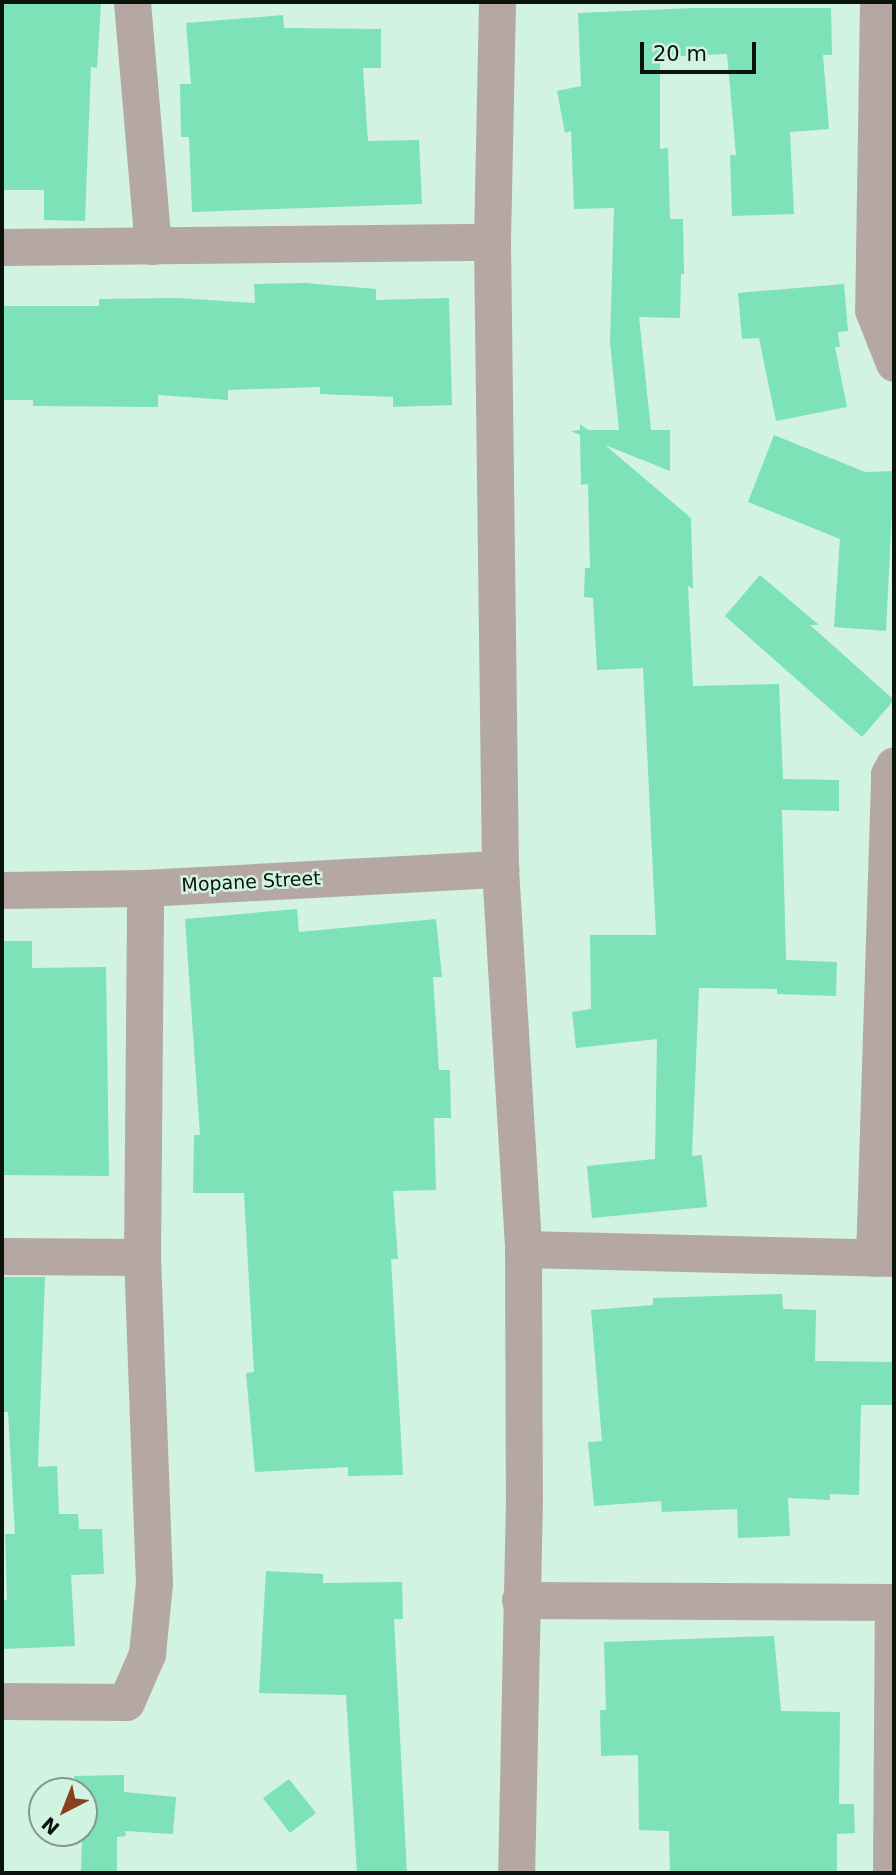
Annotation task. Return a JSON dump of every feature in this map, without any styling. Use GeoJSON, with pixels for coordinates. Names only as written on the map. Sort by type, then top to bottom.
{"type":"FeatureCollection","features":[{"type":"Feature","properties":{"kind":"street"},"geometry":{"type":"LineString","coordinates":[[132,2],[153,246]]}},
{"type":"Feature","properties":{"kind":"street"},"geometry":{"type":"LineString","coordinates":[[497,2],[492,242],[500,869],[523,1249],[516,1873]]}},
{"type":"Feature","properties":{"kind":"street"},"geometry":{"type":"LineString","coordinates":[[878,2],[873,310],[894,363]]}},
{"type":"Feature","properties":{"kind":"street"},"geometry":{"type":"LineString","coordinates":[[2,247],[492,242]]}},
{"type":"Feature","properties":{"kind":"street"},"geometry":{"type":"LineString","coordinates":[[523,1249],[884,1258],[889,774],[894,765]]}},
{"type":"Feature","properties":{"kind":"street","name":"Mopane Street"},"geometry":{"type":"LineString","coordinates":[[2,890],[145,887],[500,869]]}},
{"type":"Feature","properties":{"kind":"street"},"geometry":{"type":"LineString","coordinates":[[2,1701],[126,1702],[147,1654],[155,1583],[142,1257],[145,887]]}},
{"type":"Feature","properties":{"kind":"street"},"geometry":{"type":"LineString","coordinates":[[2,1256],[142,1257]]}},
{"type":"Feature","properties":{"kind":"street"},"geometry":{"type":"LineString","coordinates":[[520,1600],[894,1602],[891,1873]]}},
{"type":"Feature","properties":{"kind":"building"},"geometry":{"type":"Polygon","coordinates":[[[2,2],[101,2],[97,68],[91,67],[85,221],[44,220],[44,190],[2,190],[2,2]]]}},
{"type":"Feature","properties":{"kind":"building"},"geometry":{"type":"Polygon","coordinates":[[[694,8],[831,8],[832,55],[823,55],[829,129],[790,132],[794,214],[732,216],[730,155],[736,155],[727,54],[660,57],[660,149],[668,148],[670,219],[683,219],[684,274],[681,274],[680,318],[639,317],[651,430],[670,430],[670,471],[605,445],[691,518],[693,589],[688,586],[693,686],[779,684],[783,779],[839,780],[839,811],[782,810],[786,960],[837,962],[836,996],[777,994],[777,989],[699,988],[692,1156],[702,1155],[707,1207],[592,1218],[587,1166],[655,1159],[657,1039],[576,1048],[572,1012],[591,1009],[590,935],[656,935],[643,668],[597,670],[593,598],[584,597],[585,568],[590,568],[588,484],[581,485],[580,435],[571,431],[580,430],[580,424],[588,430],[619,430],[610,343],[614,208],[574,209],[571,131],[565,133],[557,91],[581,86],[578,13],[694,8]]]}},
{"type":"Feature","properties":{"kind":"building"},"geometry":{"type":"Polygon","coordinates":[[[283,15],[284,28],[381,29],[381,68],[363,68],[368,141],[419,140],[422,204],[192,212],[189,137],[181,137],[180,84],[191,84],[186,23],[283,15]]]}},
{"type":"Feature","properties":{"kind":"building"},"geometry":{"type":"Polygon","coordinates":[[[306,283],[376,289],[376,300],[449,298],[452,405],[393,407],[393,397],[320,394],[320,387],[228,390],[228,400],[158,395],[158,407],[33,406],[33,400],[2,400],[2,306],[99,306],[99,299],[177,298],[255,303],[254,284],[306,283]]]}},
{"type":"Feature","properties":{"kind":"building"},"geometry":{"type":"Polygon","coordinates":[[[844,284],[848,331],[838,332],[840,347],[835,347],[847,407],[776,421],[759,338],[742,339],[738,293],[844,284]]]}},
{"type":"Feature","properties":{"kind":"building"},"geometry":{"type":"Polygon","coordinates":[[[774,435],[865,472],[894,471],[886,631],[834,627],[840,539],[748,502],[774,435]]]}},
{"type":"Feature","properties":{"kind":"building"},"geometry":{"type":"Polygon","coordinates":[[[760,575],[819,625],[810,625],[894,700],[862,737],[725,616],[760,575]]]}},
{"type":"Feature","properties":{"kind":"building"},"geometry":{"type":"Polygon","coordinates":[[[297,909],[299,932],[436,919],[442,977],[433,977],[439,1070],[450,1070],[451,1118],[434,1118],[436,1190],[393,1191],[398,1259],[391,1259],[403,1475],[348,1476],[348,1467],[255,1472],[246,1373],[254,1372],[244,1193],[193,1193],[194,1135],[200,1135],[185,919],[297,909]]]}},
{"type":"Feature","properties":{"kind":"building"},"geometry":{"type":"Polygon","coordinates":[[[2,941],[32,941],[32,968],[106,967],[109,1176],[2,1175],[2,941]]]}},
{"type":"Feature","properties":{"kind":"building"},"geometry":{"type":"Polygon","coordinates":[[[2,1277],[45,1277],[38,1467],[57,1466],[59,1514],[78,1514],[79,1529],[102,1529],[104,1574],[71,1575],[75,1646],[2,1649],[2,1600],[7,1600],[5,1534],[15,1534],[8,1412],[2,1412],[2,1277]]]}},
{"type":"Feature","properties":{"kind":"building"},"geometry":{"type":"Polygon","coordinates":[[[782,1294],[783,1309],[816,1310],[815,1361],[894,1362],[894,1405],[861,1405],[859,1495],[830,1494],[830,1500],[788,1498],[790,1536],[738,1538],[737,1509],[662,1512],[661,1501],[594,1506],[588,1442],[602,1441],[591,1310],[653,1305],[653,1298],[782,1294]]]}},
{"type":"Feature","properties":{"kind":"building"},"geometry":{"type":"Polygon","coordinates":[[[266,1571],[323,1574],[323,1583],[402,1582],[403,1619],[394,1619],[407,1873],[357,1873],[346,1695],[259,1693],[266,1571]]]}},
{"type":"Feature","properties":{"kind":"building"},"geometry":{"type":"Polygon","coordinates":[[[774,1636],[781,1711],[840,1712],[839,1804],[854,1804],[855,1833],[837,1834],[837,1873],[670,1873],[669,1831],[639,1830],[638,1755],[601,1756],[600,1710],[606,1710],[604,1642],[774,1636]]]}},
{"type":"Feature","properties":{"kind":"building"},"geometry":{"type":"Polygon","coordinates":[[[124,1775],[124,1792],[176,1797],[173,1834],[125,1831],[126,1836],[117,1837],[117,1873],[81,1873],[82,1847],[98,1847],[98,1777],[74,1776],[124,1775]]]}},
{"type":"Feature","properties":{"kind":"building"},"geometry":{"type":"Polygon","coordinates":[[[289,1779],[316,1813],[290,1833],[263,1798],[289,1779]]]}}]}
